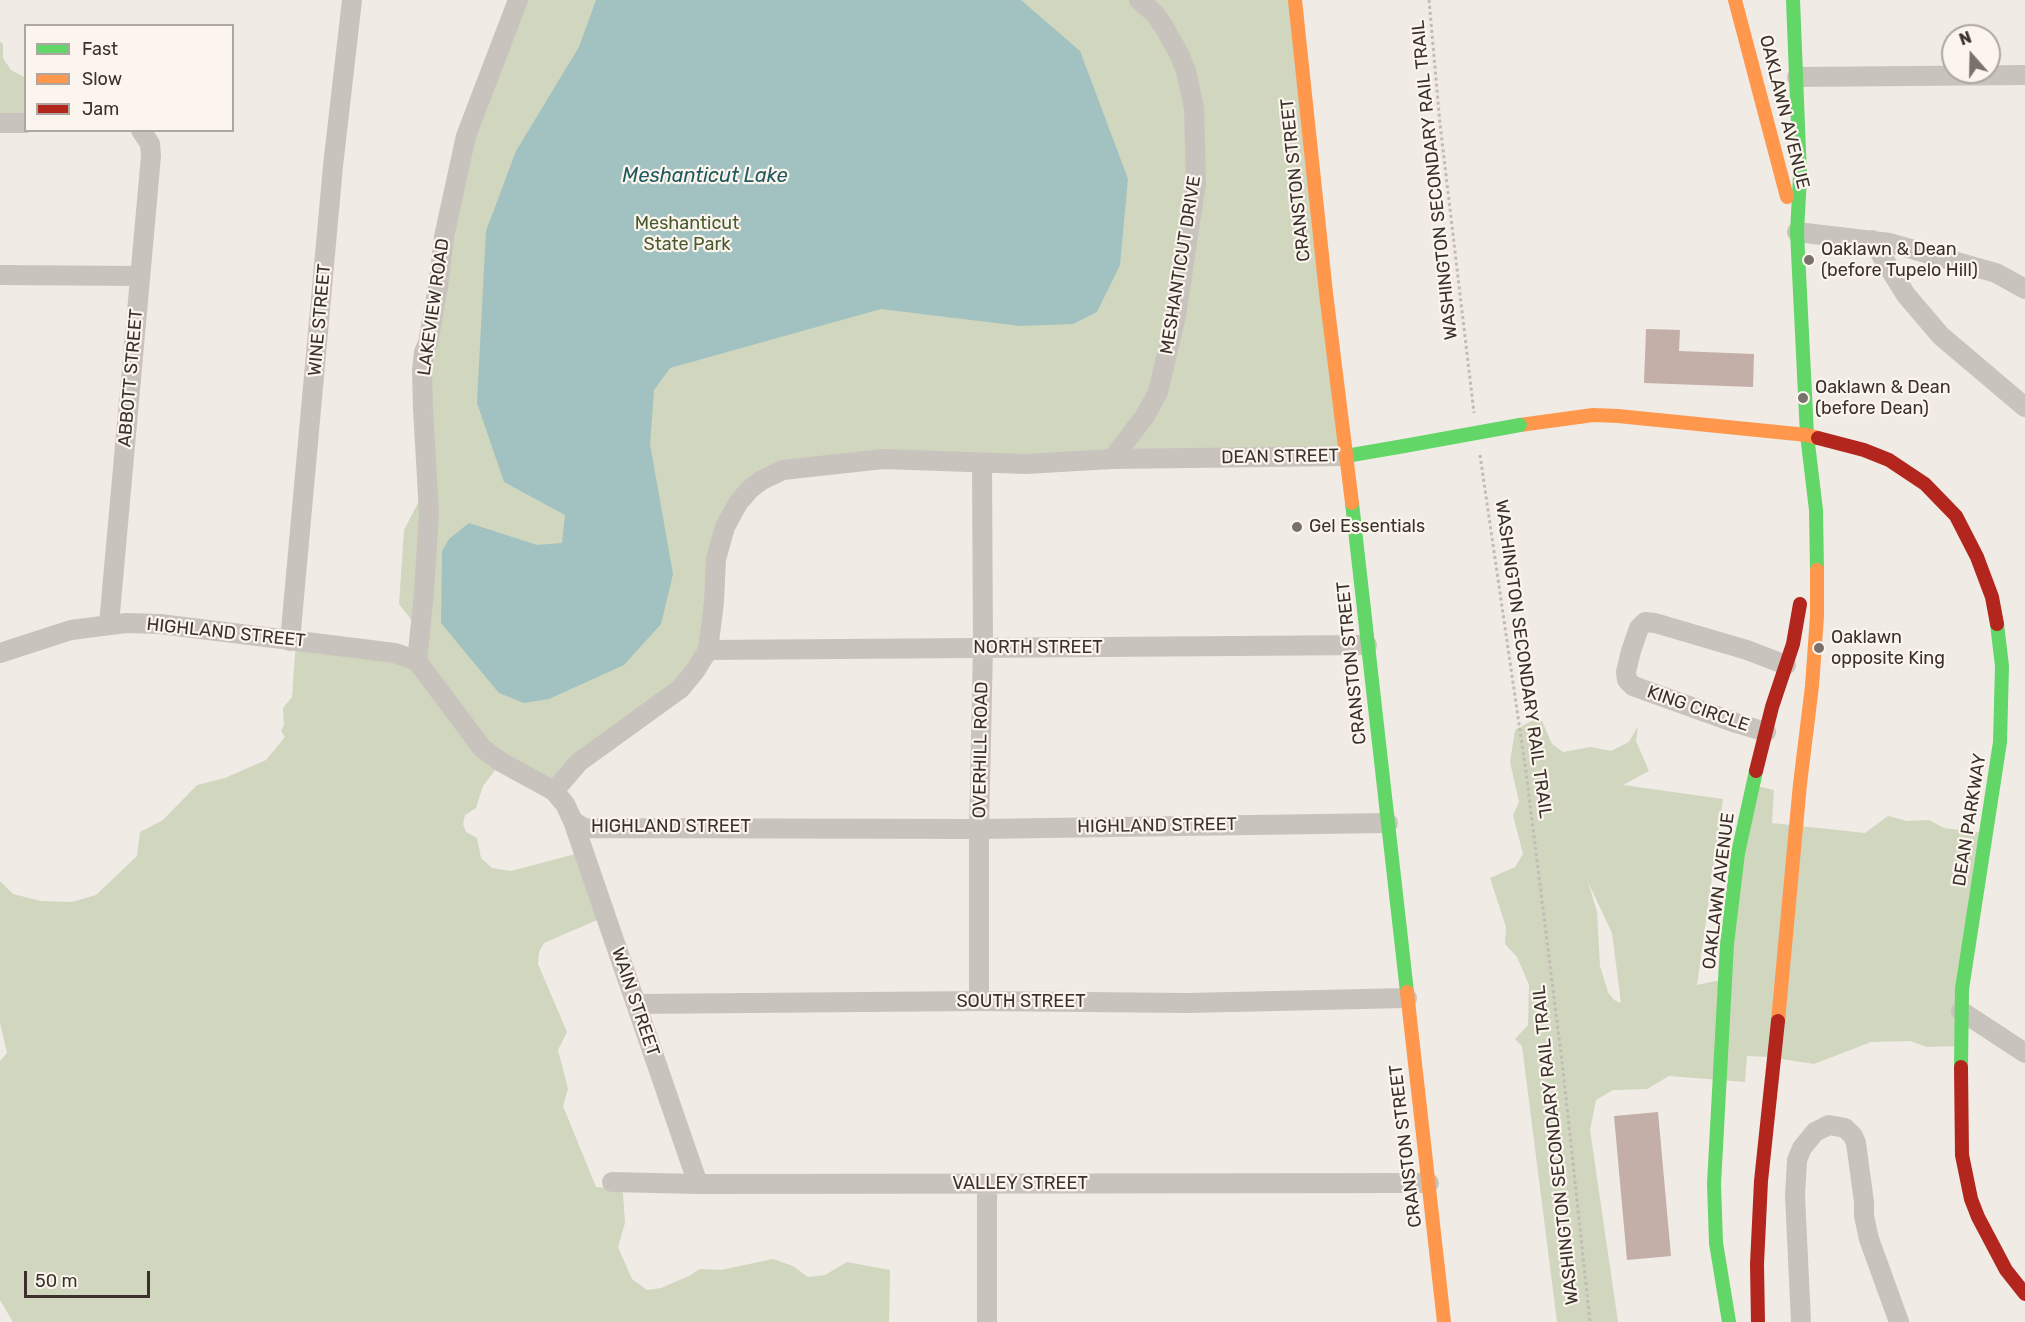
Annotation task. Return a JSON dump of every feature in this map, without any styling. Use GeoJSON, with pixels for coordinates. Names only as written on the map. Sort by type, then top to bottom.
{"type":"FeatureCollection","features":[{"type":"Feature","properties":{"kind":"main road","name":"CRANSTON STREET"},"geometry":{"type":"LineString","coordinates":[[1295,0],[1326,293],[1444,1322]]}},
{"type":"Feature","properties":{"kind":"main road","name":"OAKLAWN AVENUE"},"geometry":{"type":"LineString","coordinates":[[1735,0],[1797,232]]}},
{"type":"Feature","properties":{"kind":"main road","name":"OAKLAWN AVENUE"},"geometry":{"type":"LineString","coordinates":[[1758,1322],[1757,1263],[1761,1181],[1788,927],[1800,784],[1812,686],[1816,627],[1817,542],[1807,435],[1797,232],[1800,176],[1793,0]]}},
{"type":"Feature","properties":{"kind":"main road","name":"DEAN STREET"},"geometry":{"type":"LineString","coordinates":[[1346,456],[1520,425],[1593,416],[1618,416],[1807,435]]}},
{"type":"Feature","properties":{"kind":"main road","name":"DEAN PARKWAY"},"geometry":{"type":"LineString","coordinates":[[1807,435],[1854,447],[1889,460],[1925,484],[1956,516],[1977,557],[1992,597],[2002,666],[2000,742],[1962,990],[1960,1106],[1962,1155],[1971,1199],[1987,1236],[2006,1270],[2025,1294]]}},
{"type":"Feature","properties":{"kind":"main road","name":"OAKLAWN AVENUE"},"geometry":{"type":"LineString","coordinates":[[1729,1322],[1716,1244],[1714,1184],[1726,968],[1738,853],[1766,732],[1793,644],[1803,585],[1808,498],[1812,472]]}},
{"type":"Feature","properties":{"kind":"street","name":"WINE STREET"},"geometry":{"type":"LineString","coordinates":[[290,641],[333,166],[352,0]]}},
{"type":"Feature","properties":{"kind":"street","name":"LAKEVIEW ROAD"},"geometry":{"type":"LineString","coordinates":[[417,661],[429,513],[423,409],[424,352],[438,286],[444,237],[466,136],[518,0]]}},
{"type":"Feature","properties":{"kind":"street","name":"MESHANTICUT DRIVE"},"geometry":{"type":"LineString","coordinates":[[1112,459],[1144,416],[1158,392],[1176,316],[1196,183],[1194,108],[1185,71],[1179,54],[1164,27],[1155,14],[1139,0]]}},
{"type":"Feature","properties":{"kind":"street"},"geometry":{"type":"LineString","coordinates":[[1797,77],[2025,75]]}},
{"type":"Feature","properties":{"kind":"street"},"geometry":{"type":"LineString","coordinates":[[0,123],[24,123]]}},
{"type":"Feature","properties":{"kind":"street","name":"ABBOTT STREET"},"geometry":{"type":"LineString","coordinates":[[109,624],[151,156],[150,144],[143,132]]}},
{"type":"Feature","properties":{"kind":"street"},"geometry":{"type":"LineString","coordinates":[[1797,232],[1890,243],[1996,273],[2025,289]]}},
{"type":"Feature","properties":{"kind":"street"},"geometry":{"type":"LineString","coordinates":[[1872,240],[1906,295],[1941,336],[2025,407]]}},
{"type":"Feature","properties":{"kind":"street"},"geometry":{"type":"LineString","coordinates":[[0,275],[140,276]]}},
{"type":"Feature","properties":{"kind":"street","name":"DEAN STREET"},"geometry":{"type":"LineString","coordinates":[[708,650],[716,559],[724,527],[731,514],[754,486],[783,470],[883,459],[1026,464],[1112,459],[1346,456]]}},
{"type":"Feature","properties":{"kind":"street","name":"OVERHILL ROAD"},"geometry":{"type":"LineString","coordinates":[[979,1000],[979,829],[983,648],[982,463]]}},
{"type":"Feature","properties":{"kind":"street","name":"KING CIRCLE"},"geometry":{"type":"LineString","coordinates":[[1766,732],[1633,686],[1627,680],[1626,672],[1631,651],[1639,627],[1645,622],[1747,650],[1786,665]]}},
{"type":"Feature","properties":{"kind":"street","name":"HIGHLAND STREET"},"geometry":{"type":"LineString","coordinates":[[0,653],[70,630],[109,624],[160,624],[395,653],[417,661],[482,747],[501,762],[554,791],[565,804],[573,820],[584,828],[979,829],[1388,823]]}},
{"type":"Feature","properties":{"kind":"street","name":"NORTH STREET"},"geometry":{"type":"LineString","coordinates":[[708,650],[1367,645]]}},
{"type":"Feature","properties":{"kind":"street"},"geometry":{"type":"LineString","coordinates":[[554,791],[579,762],[680,689],[708,650]]}},
{"type":"Feature","properties":{"kind":"street","name":"WAIN STREET"},"geometry":{"type":"LineString","coordinates":[[573,820],[698,1184]]}},
{"type":"Feature","properties":{"kind":"street","name":"SOUTH STREET"},"geometry":{"type":"LineString","coordinates":[[636,1004],[979,1000],[1188,1003],[1407,998]]}},
{"type":"Feature","properties":{"kind":"street"},"geometry":{"type":"LineString","coordinates":[[1961,1011],[2025,1053]]}},
{"type":"Feature","properties":{"kind":"street"},"geometry":{"type":"LineString","coordinates":[[1801,1322],[1795,1195],[1797,1160],[1802,1148],[1815,1132],[1830,1125],[1845,1128],[1856,1143],[1864,1216],[1869,1239],[1899,1322]]}},
{"type":"Feature","properties":{"kind":"street","name":"VALLEY STREET"},"geometry":{"type":"LineString","coordinates":[[612,1182],[698,1184],[1429,1183]]}},
{"type":"Feature","properties":{"kind":"street"},"geometry":{"type":"LineString","coordinates":[[987,1184],[987,1322]]}},
{"type":"Feature","properties":{"kind":"path","name":"WASHINGTON SECONDARY RAIL TRAIL"},"geometry":{"type":"LineString","coordinates":[[1429,0],[1440,124],[1475,416]]}},
{"type":"Feature","properties":{"kind":"path","name":"WASHINGTON SECONDARY RAIL TRAIL"},"geometry":{"type":"LineString","coordinates":[[1480,450],[1528,783],[1563,1070],[1590,1322]]}},
{"type":"Feature","properties":{"kind":"green space","name":"Meshanticut State Park"},"geometry":{"type":"Polygon","coordinates":[[[518,0],[1295,0],[1345,448],[786,468],[732,511],[695,669],[555,788],[499,765],[483,786],[476,808],[465,815],[463,824],[466,832],[477,838],[481,858],[492,868],[511,871],[583,852],[604,917],[544,943],[539,952],[538,964],[567,1032],[558,1050],[568,1089],[563,1106],[596,1187],[622,1189],[625,1223],[618,1247],[632,1279],[647,1290],[661,1288],[700,1269],[721,1270],[773,1259],[793,1266],[808,1277],[825,1275],[847,1262],[890,1270],[889,1322],[13,1322],[0,1300],[0,1061],[7,1053],[0,1023],[0,881],[13,894],[41,901],[72,902],[96,895],[137,856],[140,832],[163,820],[197,785],[225,778],[266,760],[285,737],[281,731],[284,725],[283,708],[292,697],[296,641],[412,657],[419,630],[399,604],[404,530],[422,495],[425,434],[444,234],[518,0]]]}},
{"type":"Feature","properties":{"kind":"green space"},"geometry":{"type":"Polygon","coordinates":[[[0,42],[3,44],[3,58],[11,70],[24,77],[24,120],[0,121],[0,42]]]}},
{"type":"Feature","properties":{"kind":"green space"},"geometry":{"type":"Polygon","coordinates":[[[1533,720],[1542,721],[1552,744],[1563,752],[1591,747],[1611,751],[1629,742],[1638,726],[1636,741],[1649,771],[1623,785],[1723,799],[1697,985],[1721,980],[1756,786],[1774,790],[1772,823],[1865,833],[1888,816],[1907,821],[1929,820],[1944,828],[1984,833],[1960,1046],[1927,1047],[1910,1041],[1871,1042],[1814,1064],[1747,1056],[1745,1082],[1669,1076],[1647,1089],[1613,1090],[1596,1100],[1590,1130],[1618,1322],[1557,1322],[1522,1046],[1515,1039],[1528,1025],[1529,985],[1517,957],[1505,944],[1506,927],[1490,878],[1515,867],[1523,854],[1513,815],[1519,802],[1510,762],[1515,730],[1533,720]],[[1588,882],[1597,912],[1600,966],[1608,992],[1614,1000],[1621,1003],[1612,933],[1588,882]]]}},
{"type":"Feature","properties":{"kind":"water","name":"Meshanticut Lake"},"geometry":{"type":"Polygon","coordinates":[[[596,0],[1021,0],[1080,51],[1128,179],[1120,265],[1097,312],[1073,324],[1020,326],[881,309],[670,368],[654,390],[650,444],[673,574],[661,624],[624,665],[549,699],[524,703],[499,693],[441,623],[442,551],[449,539],[469,523],[537,545],[562,543],[565,515],[504,482],[477,403],[486,231],[516,151],[579,47],[596,0]]]}},
{"type":"Feature","properties":{"kind":"building"},"geometry":{"type":"Polygon","coordinates":[[[1646,329],[1680,330],[1679,351],[1754,354],[1753,387],[1644,383],[1646,329]]]}},
{"type":"Feature","properties":{"kind":"building"},"geometry":{"type":"Polygon","coordinates":[[[1658,1112],[1671,1256],[1627,1260],[1614,1116],[1658,1112]]]}},
{"type":"Feature","properties":{"kind":"traffic: fast"},"geometry":{"type":"LineString","coordinates":[[1793,0],[1800,176],[1797,232],[1807,435],[1816,510],[1817,570]]}},
{"type":"Feature","properties":{"kind":"traffic: fast"},"geometry":{"type":"LineString","coordinates":[[1404,446],[1520,425]]}},
{"type":"Feature","properties":{"kind":"traffic: fast"},"geometry":{"type":"LineString","coordinates":[[1346,456],[1404,446]]}},
{"type":"Feature","properties":{"kind":"traffic: fast"},"geometry":{"type":"LineString","coordinates":[[1352,503],[1407,992]]}},
{"type":"Feature","properties":{"kind":"traffic: fast"},"geometry":{"type":"LineString","coordinates":[[1961,1067],[1962,989],[2000,742],[2002,666],[1997,624]]}},
{"type":"Feature","properties":{"kind":"traffic: fast"},"geometry":{"type":"LineString","coordinates":[[1729,1322],[1716,1243],[1714,1184],[1727,944],[1738,853],[1756,771]]}},
{"type":"Feature","properties":{"kind":"traffic: slow"},"geometry":{"type":"LineString","coordinates":[[1295,0],[1326,293],[1352,503]]}},
{"type":"Feature","properties":{"kind":"traffic: slow"},"geometry":{"type":"LineString","coordinates":[[1735,0],[1787,197]]}},
{"type":"Feature","properties":{"kind":"traffic: slow"},"geometry":{"type":"LineString","coordinates":[[1520,425],[1593,415],[1618,416],[1818,438]]}},
{"type":"Feature","properties":{"kind":"traffic: slow"},"geometry":{"type":"LineString","coordinates":[[1778,1021],[1800,784],[1812,686],[1817,616],[1817,570]]}},
{"type":"Feature","properties":{"kind":"traffic: slow"},"geometry":{"type":"LineString","coordinates":[[1407,992],[1444,1322]]}},
{"type":"Feature","properties":{"kind":"traffic: jam"},"geometry":{"type":"LineString","coordinates":[[1818,438],[1864,450],[1889,460],[1925,484],[1956,516],[1977,557],[1992,597],[1997,624]]}},
{"type":"Feature","properties":{"kind":"traffic: jam"},"geometry":{"type":"LineString","coordinates":[[1756,771],[1772,707],[1793,644],[1800,604]]}},
{"type":"Feature","properties":{"kind":"traffic: jam"},"geometry":{"type":"LineString","coordinates":[[1758,1322],[1757,1264],[1761,1181],[1778,1021]]}},
{"type":"Feature","properties":{"kind":"traffic: jam"},"geometry":{"type":"LineString","coordinates":[[1961,1067],[1962,1155],[1971,1199],[2006,1270],[2025,1294]]}},
{"type":"Feature","properties":{"kind":"place","name":"Oaklawn & Dean (before Tupelo Hill)"},"geometry":{"type":"Point","coordinates":[1809,260]}},
{"type":"Feature","properties":{"kind":"place","name":"Oaklawn & Dean (before Dean)"},"geometry":{"type":"Point","coordinates":[1803,398]}},
{"type":"Feature","properties":{"kind":"place","name":"Gel Essentials"},"geometry":{"type":"Point","coordinates":[1297,527]}},
{"type":"Feature","properties":{"kind":"place","name":"Oaklawn opposite King"},"geometry":{"type":"Point","coordinates":[1819,648]}}]}
